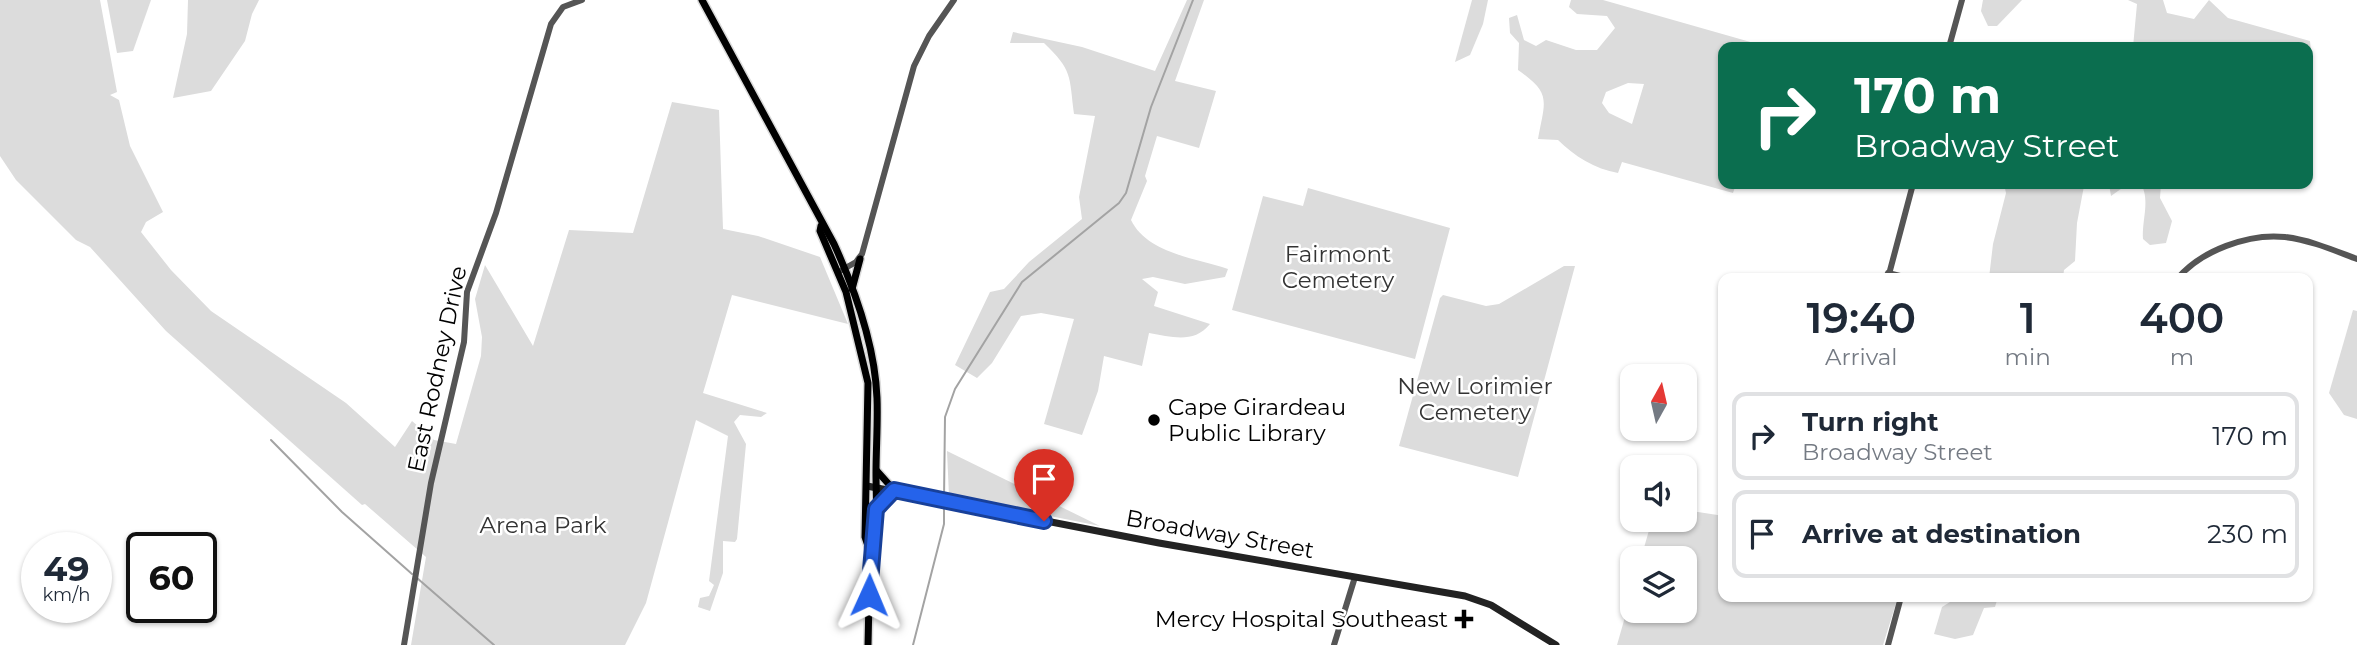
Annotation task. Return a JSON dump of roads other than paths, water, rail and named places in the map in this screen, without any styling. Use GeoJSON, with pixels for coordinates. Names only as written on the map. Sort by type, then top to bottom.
{"type":"FeatureCollection","features":[{"type":"Feature","properties":{"kind":"main road"},"geometry":{"type":"LineString","coordinates":[[702,0],[852,289],[875,382],[876,470],[865,537],[870,553]]}},
{"type":"Feature","properties":{"kind":"main road"},"geometry":{"type":"LineString","coordinates":[[852,289],[860,259]]}},
{"type":"Feature","properties":{"kind":"main road"},"geometry":{"type":"LineString","coordinates":[[841,270],[868,383],[872,486],[876,509],[875,539],[870,553],[868,645]]}},
{"type":"Feature","properties":{"kind":"main road"},"geometry":{"type":"LineString","coordinates":[[876,470],[894,490],[876,509]]}},
{"type":"Feature","properties":{"kind":"main road","name":"Broadway Street"},"geometry":{"type":"LineString","coordinates":[[872,486],[1159,544],[1475,599],[1556,645]]}},
{"type":"Feature","properties":{"kind":"street","name":"East Rodney Drive"},"geometry":{"type":"LineString","coordinates":[[404,645],[431,483],[464,342],[469,284],[496,213],[551,24],[563,7],[582,0]]}},
{"type":"Feature","properties":{"kind":"street"},"geometry":{"type":"LineString","coordinates":[[841,270],[860,259],[914,66],[929,36],[954,0]]}},
{"type":"Feature","properties":{"kind":"street"},"geometry":{"type":"LineString","coordinates":[[1950,42],[1962,0]]}},
{"type":"Feature","properties":{"kind":"street"},"geometry":{"type":"LineString","coordinates":[[1889,273],[1912,189]]}},
{"type":"Feature","properties":{"kind":"street"},"geometry":{"type":"LineString","coordinates":[[2183,273],[2196,259],[2218,249],[2282,236],[2313,242],[2357,259]]}},
{"type":"Feature","properties":{"kind":"street"},"geometry":{"type":"LineString","coordinates":[[1334,645],[1355,577]]}},
{"type":"Feature","properties":{"kind":"street"},"geometry":{"type":"LineString","coordinates":[[1888,645],[1901,602]]}},
{"type":"Feature","properties":{"kind":"waterway"},"geometry":{"type":"LineString","coordinates":[[944,499],[945,417],[955,389],[1022,282],[1119,203],[1126,193],[1151,107],[1193,0]]}},
{"type":"Feature","properties":{"kind":"waterway"},"geometry":{"type":"LineString","coordinates":[[271,440],[342,512],[412,574]]}},
{"type":"Feature","properties":{"kind":"waterway"},"geometry":{"type":"LineString","coordinates":[[913,645],[944,524],[944,504]]}},
{"type":"Feature","properties":{"kind":"waterway"},"geometry":{"type":"LineString","coordinates":[[417,578],[494,645]]}},
{"type":"Feature","properties":{"kind":"place","name":"Cape Girardeau Public Library"},"geometry":{"type":"Point","coordinates":[1154,420]}},
{"type":"Feature","properties":{"kind":"place","name":"Mercy Hospital Southeast"},"geometry":{"type":"Point","coordinates":[1464,619]}},
{"type":"Feature","properties":{"kind":"park label","name":"Fairmont Cemetery"},"geometry":{"type":"Point","coordinates":[1338,267]}},
{"type":"Feature","properties":{"kind":"park label","name":"New Lorimier Cemetery"},"geometry":{"type":"Point","coordinates":[1475,399]}},
{"type":"Feature","properties":{"kind":"park label","name":"Arena Park"},"geometry":{"type":"Point","coordinates":[543,525]}}]}
